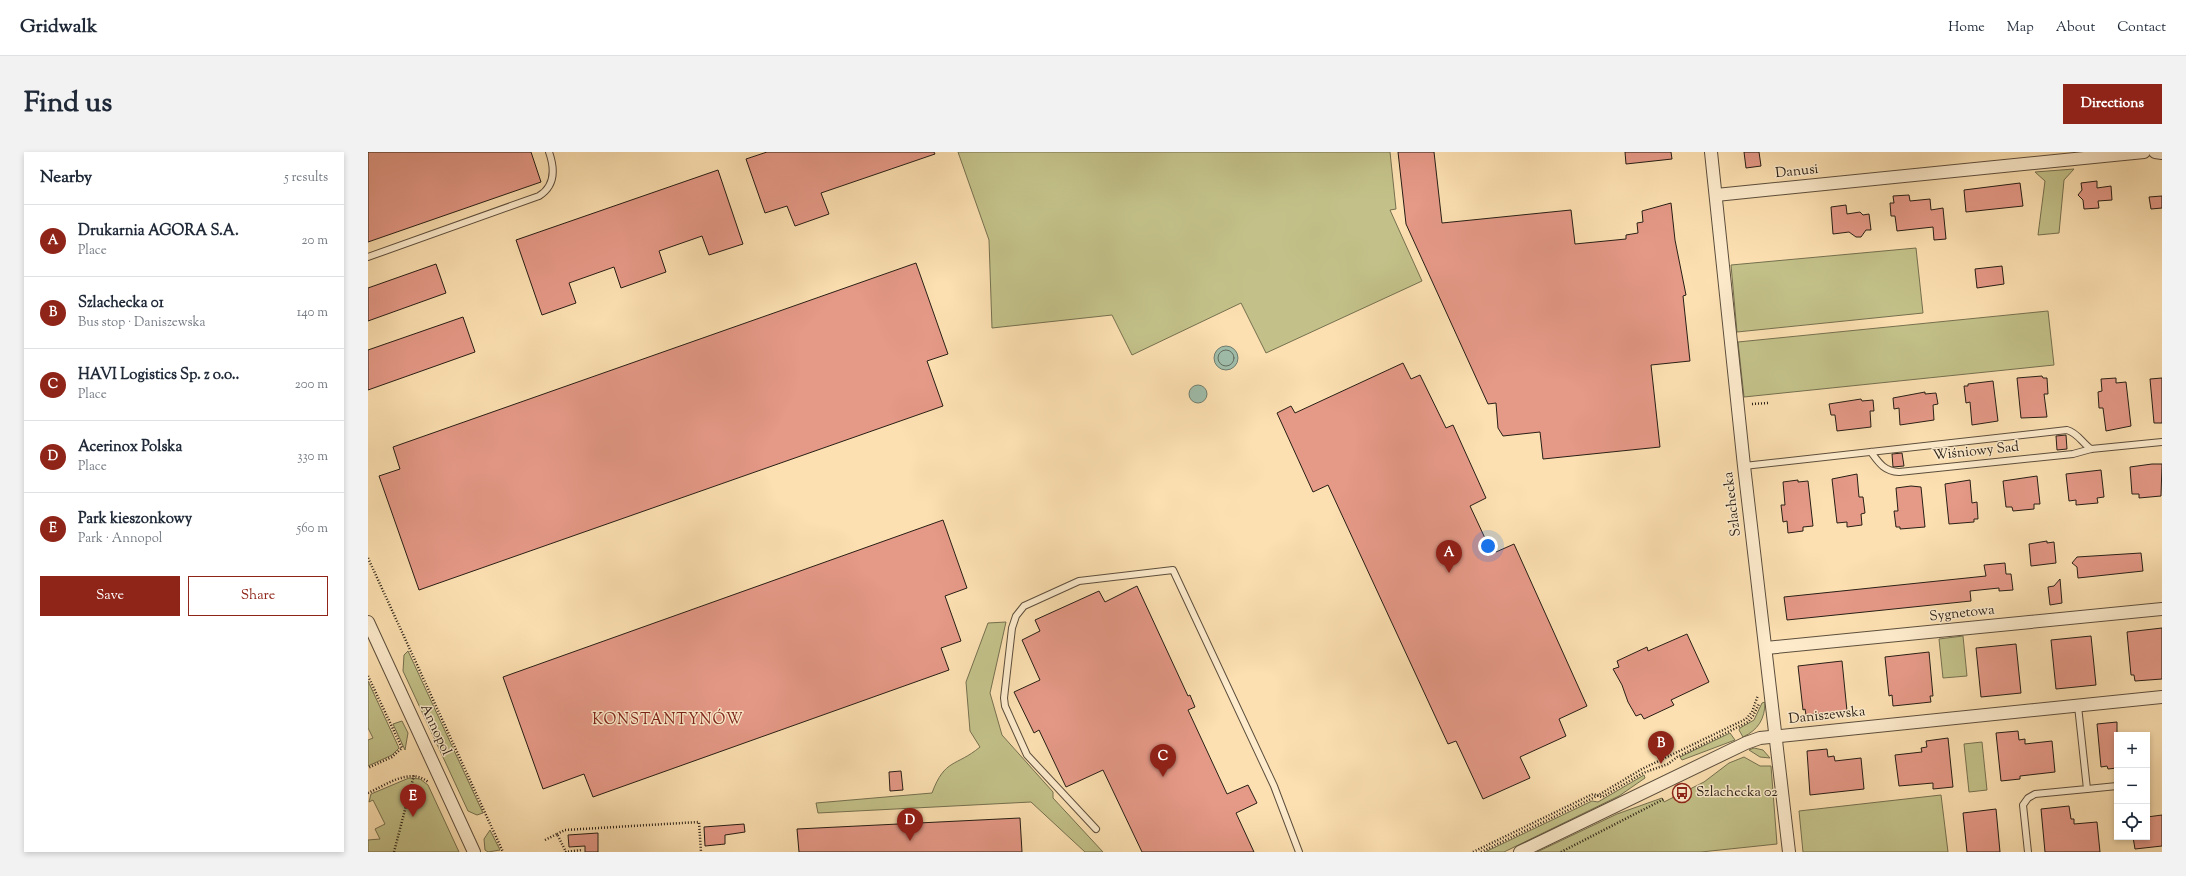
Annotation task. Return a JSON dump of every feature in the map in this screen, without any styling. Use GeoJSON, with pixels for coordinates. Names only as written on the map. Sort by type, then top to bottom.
{"type":"FeatureCollection","features":[{"type":"Feature","properties":{"kind":"street","name":"Szlachecka"},"geometry":{"type":"LineString","coordinates":[[1711,152],[1744,466],[1789,852]]}},
{"type":"Feature","properties":{"kind":"street","name":"Danusi"},"geometry":{"type":"LineString","coordinates":[[1716,195],[2144,152]]}},
{"type":"Feature","properties":{"kind":"street"},"geometry":{"type":"LineString","coordinates":[[2155,152],[2162,153]]}},
{"type":"Feature","properties":{"kind":"street","name":"Sygnetowa"},"geometry":{"type":"LineString","coordinates":[[1766,648],[2162,610]]}},
{"type":"Feature","properties":{"kind":"street","name":"Annopol"},"geometry":{"type":"LineString","coordinates":[[368,622],[474,852]]}},
{"type":"Feature","properties":{"kind":"street","name":"Daniszewska"},"geometry":{"type":"LineString","coordinates":[[1520,852],[1746,743],[1775,736],[2162,697]]}},
{"type":"Feature","properties":{"kind":"lane"},"geometry":{"type":"LineString","coordinates":[[368,257],[539,196],[545,192],[553,176],[549,152]]}},
{"type":"Feature","properties":{"kind":"lane","name":"Wiśniowy Sad"},"geometry":{"type":"LineString","coordinates":[[1744,466],[2067,430],[2076,434],[2084,445],[2091,449]]}},
{"type":"Feature","properties":{"kind":"lane","name":"Wiśniowy Sad"},"geometry":{"type":"LineString","coordinates":[[1871,452],[1880,465],[1889,471],[1898,472],[2073,454],[2091,449],[2162,442]]}},
{"type":"Feature","properties":{"kind":"lane"},"geometry":{"type":"LineString","coordinates":[[1096,829],[1027,755],[1005,706],[1004,698],[1012,628],[1016,616],[1024,606],[1078,581],[1173,570],[1274,786],[1299,852]]}},
{"type":"Feature","properties":{"kind":"lane"},"geometry":{"type":"LineString","coordinates":[[2078,706],[2086,789]]}},
{"type":"Feature","properties":{"kind":"lane"},"geometry":{"type":"LineString","coordinates":[[2028,852],[2023,805],[2028,798],[2035,794],[2114,786]]}},
{"type":"Feature","properties":{"kind":"path"},"geometry":{"type":"LineString","coordinates":[[1752,404],[1768,403]]}},
{"type":"Feature","properties":{"kind":"path"},"geometry":{"type":"LineString","coordinates":[[368,558],[503,852]]}},
{"type":"Feature","properties":{"kind":"path"},"geometry":{"type":"LineString","coordinates":[[368,676],[402,748],[400,752],[392,757],[368,768]]}},
{"type":"Feature","properties":{"kind":"path"},"geometry":{"type":"LineString","coordinates":[[1481,852],[1597,796],[1642,769],[1746,719],[1752,712],[1758,694],[1762,692]]}},
{"type":"Feature","properties":{"kind":"path"},"geometry":{"type":"LineString","coordinates":[[1473,852],[1593,794],[1602,798],[1644,772],[1668,764],[1677,757],[1748,722],[1762,699]]}},
{"type":"Feature","properties":{"kind":"path"},"geometry":{"type":"LineString","coordinates":[[394,852],[414,775]]}},
{"type":"Feature","properties":{"kind":"path"},"geometry":{"type":"LineString","coordinates":[[369,792],[406,776],[414,775],[424,779],[430,785]]}},
{"type":"Feature","properties":{"kind":"path"},"geometry":{"type":"LineString","coordinates":[[1561,852],[1664,799]]}},
{"type":"Feature","properties":{"kind":"path"},"geometry":{"type":"LineString","coordinates":[[545,840],[565,830],[699,822],[701,852]]}},
{"type":"Feature","properties":{"kind":"path"},"geometry":{"type":"LineString","coordinates":[[557,834],[565,852],[582,850]]}},
{"type":"Feature","properties":{"kind":"shaded area"},"geometry":{"type":"Polygon","coordinates":[[[958,152],[1390,152],[1396,209],[1390,210],[1422,281],[1266,353],[1241,303],[1132,355],[1112,315],[992,328],[989,240],[958,152]]]}},
{"type":"Feature","properties":{"kind":"shaded area"},"geometry":{"type":"Polygon","coordinates":[[[2074,169],[2064,180],[2059,233],[2038,235],[2045,181],[2035,172],[2074,169]]]}},
{"type":"Feature","properties":{"kind":"shaded area"},"geometry":{"type":"Polygon","coordinates":[[[1916,248],[1923,313],[1737,332],[1731,265],[1916,248]]]}},
{"type":"Feature","properties":{"kind":"shaded area"},"geometry":{"type":"Polygon","coordinates":[[[2048,311],[2054,365],[1744,397],[1738,342],[2048,311]]]}},
{"type":"Feature","properties":{"kind":"shaded area"},"geometry":{"type":"Polygon","coordinates":[[[1006,622],[990,693],[1002,735],[1053,792],[1053,798],[1103,852],[1085,852],[1031,802],[818,813],[816,803],[932,793],[937,782],[947,768],[980,747],[970,731],[966,682],[988,623],[1006,622]]]}},
{"type":"Feature","properties":{"kind":"shaded area"},"geometry":{"type":"Polygon","coordinates":[[[1963,636],[1967,676],[1943,678],[1939,639],[1963,636]]]}},
{"type":"Feature","properties":{"kind":"shaded area"},"geometry":{"type":"Polygon","coordinates":[[[408,651],[483,813],[477,815],[468,811],[403,671],[404,655],[408,651]]]}},
{"type":"Feature","properties":{"kind":"shaded area"},"geometry":{"type":"Polygon","coordinates":[[[368,681],[399,748],[392,755],[368,766],[368,740],[373,738],[368,728],[368,681]]]}},
{"type":"Feature","properties":{"kind":"shaded area"},"geometry":{"type":"Polygon","coordinates":[[[1765,702],[1764,714],[1760,723],[1753,731],[1743,737],[1739,730],[1740,728],[1754,720],[1762,703],[1765,702]]]}},
{"type":"Feature","properties":{"kind":"shaded area"},"geometry":{"type":"Polygon","coordinates":[[[402,721],[408,733],[405,750],[393,724],[402,721]]]}},
{"type":"Feature","properties":{"kind":"shaded area"},"geometry":{"type":"Polygon","coordinates":[[[1730,733],[1735,740],[1682,760],[1680,757],[1730,733]]]}},
{"type":"Feature","properties":{"kind":"shaded area"},"geometry":{"type":"Polygon","coordinates":[[[1982,742],[1987,790],[1969,792],[1964,744],[1982,742]]]}},
{"type":"Feature","properties":{"kind":"shaded area"},"geometry":{"type":"Polygon","coordinates":[[[1754,748],[1763,750],[1770,758],[1760,757],[1749,750],[1754,748]]]}},
{"type":"Feature","properties":{"kind":"shaded area"},"geometry":{"type":"Polygon","coordinates":[[[1744,757],[1760,766],[1771,766],[1777,844],[1701,852],[1537,852],[1617,814],[1662,798],[1664,802],[1704,782],[1729,763],[1744,757]]]}},
{"type":"Feature","properties":{"kind":"shaded area"},"geometry":{"type":"Polygon","coordinates":[[[1644,775],[1645,778],[1619,796],[1504,852],[1485,852],[1592,801],[1598,802],[1644,775]]]}},
{"type":"Feature","properties":{"kind":"shaded area"},"geometry":{"type":"Polygon","coordinates":[[[409,778],[420,779],[428,785],[459,852],[368,852],[368,840],[380,839],[375,829],[385,824],[373,800],[369,802],[371,794],[409,778]]]}},
{"type":"Feature","properties":{"kind":"shaded area"},"geometry":{"type":"Polygon","coordinates":[[[1941,795],[1948,852],[1803,852],[1799,811],[1941,795]]]}},
{"type":"Feature","properties":{"kind":"shaded area"},"geometry":{"type":"Polygon","coordinates":[[[490,830],[500,850],[488,852],[485,850],[484,839],[490,830]]]}},
{"type":"Feature","properties":{"kind":"water"},"geometry":{"type":"Polygon","coordinates":[[[1226,346],[1234,350],[1238,358],[1234,366],[1226,370],[1218,366],[1214,358],[1218,350],[1226,346]]]}},
{"type":"Feature","properties":{"kind":"water"},"geometry":{"type":"Polygon","coordinates":[[[1194,385],[1202,385],[1207,390],[1205,401],[1202,403],[1194,403],[1189,398],[1189,390],[1194,385]]]}},
{"type":"Feature","properties":{"kind":"building"},"geometry":{"type":"Polygon","coordinates":[[[368,152],[531,152],[541,182],[368,242],[368,152]]]}},
{"type":"Feature","properties":{"kind":"building"},"geometry":{"type":"Polygon","coordinates":[[[767,152],[934,152],[935,154],[821,193],[829,214],[795,226],[787,206],[765,213],[746,159],[767,152]]]}},
{"type":"Feature","properties":{"kind":"building"},"geometry":{"type":"Polygon","coordinates":[[[1398,152],[1434,152],[1442,223],[1571,210],[1575,244],[1626,239],[1626,235],[1638,233],[1637,223],[1643,222],[1642,211],[1671,203],[1675,240],[1686,295],[1683,296],[1690,361],[1651,365],[1660,447],[1543,459],[1540,432],[1503,436],[1498,428],[1496,403],[1488,404],[1406,224],[1398,152]]]}},
{"type":"Feature","properties":{"kind":"building"},"geometry":{"type":"Polygon","coordinates":[[[1625,152],[1671,152],[1672,159],[1626,164],[1625,152]]]}},
{"type":"Feature","properties":{"kind":"building"},"geometry":{"type":"Polygon","coordinates":[[[1744,152],[1759,152],[1761,166],[1746,168],[1744,152]]]}},
{"type":"Feature","properties":{"kind":"building"},"geometry":{"type":"Polygon","coordinates":[[[718,170],[743,244],[709,255],[702,236],[659,251],[666,272],[621,288],[614,267],[569,283],[576,303],[542,315],[516,240],[718,170]]]}},
{"type":"Feature","properties":{"kind":"building"},"geometry":{"type":"Polygon","coordinates":[[[2097,181],[2097,188],[2111,186],[2112,200],[2098,201],[2099,208],[2084,209],[2083,200],[2078,195],[2082,190],[2081,183],[2097,181]]]}},
{"type":"Feature","properties":{"kind":"building"},"geometry":{"type":"Polygon","coordinates":[[[2020,183],[2023,206],[1966,212],[1964,190],[2020,183]]]}},
{"type":"Feature","properties":{"kind":"building"},"geometry":{"type":"Polygon","coordinates":[[[1909,195],[1910,201],[1930,199],[1931,210],[1943,208],[1946,239],[1934,240],[1933,227],[1897,231],[1895,216],[1891,216],[1890,203],[1894,203],[1893,196],[1909,195]]]}},
{"type":"Feature","properties":{"kind":"building"},"geometry":{"type":"Polygon","coordinates":[[[2162,196],[2162,208],[2151,209],[2149,197],[2162,196]]]}},
{"type":"Feature","properties":{"kind":"building"},"geometry":{"type":"Polygon","coordinates":[[[1846,205],[1847,214],[1860,212],[1863,215],[1869,214],[1871,230],[1866,230],[1861,237],[1856,237],[1849,232],[1833,234],[1831,207],[1846,205]]]}},
{"type":"Feature","properties":{"kind":"building"},"geometry":{"type":"Polygon","coordinates":[[[916,263],[948,354],[927,361],[943,406],[419,590],[379,476],[400,469],[393,447],[916,263]]]}},
{"type":"Feature","properties":{"kind":"building"},"geometry":{"type":"Polygon","coordinates":[[[436,264],[446,293],[368,321],[368,288],[436,264]]]}},
{"type":"Feature","properties":{"kind":"building"},"geometry":{"type":"Polygon","coordinates":[[[2002,266],[2004,284],[1977,288],[1975,269],[2002,266]]]}},
{"type":"Feature","properties":{"kind":"building"},"geometry":{"type":"Polygon","coordinates":[[[463,317],[475,352],[368,390],[368,350],[463,317]]]}},
{"type":"Feature","properties":{"kind":"building"},"geometry":{"type":"Polygon","coordinates":[[[1403,363],[1411,379],[1420,375],[1446,428],[1453,425],[1486,498],[1470,506],[1491,551],[1495,549],[1496,552],[1514,544],[1587,706],[1559,719],[1566,736],[1520,757],[1530,778],[1483,799],[1456,741],[1448,744],[1328,485],[1313,492],[1277,413],[1291,406],[1295,413],[1403,363]]]}},
{"type":"Feature","properties":{"kind":"building"},"geometry":{"type":"Polygon","coordinates":[[[2042,376],[2043,378],[2047,378],[2048,394],[2044,394],[2047,417],[2021,418],[2017,378],[2042,376]]]}},
{"type":"Feature","properties":{"kind":"building"},"geometry":{"type":"Polygon","coordinates":[[[2116,378],[2116,383],[2126,382],[2131,426],[2106,431],[2103,408],[2099,408],[2098,392],[2102,391],[2101,379],[2116,378]]]}},
{"type":"Feature","properties":{"kind":"building"},"geometry":{"type":"Polygon","coordinates":[[[2162,378],[2162,423],[2154,423],[2150,379],[2162,378]]]}},
{"type":"Feature","properties":{"kind":"building"},"geometry":{"type":"Polygon","coordinates":[[[1993,381],[1998,421],[1972,425],[1970,402],[1966,403],[1964,386],[1968,386],[1968,384],[1993,381]]]}},
{"type":"Feature","properties":{"kind":"building"},"geometry":{"type":"Polygon","coordinates":[[[1925,392],[1925,394],[1936,393],[1938,404],[1933,405],[1934,420],[1900,425],[1899,408],[1894,409],[1893,398],[1925,392]]]}},
{"type":"Feature","properties":{"kind":"building"},"geometry":{"type":"Polygon","coordinates":[[[1861,399],[1862,401],[1873,400],[1874,411],[1870,411],[1871,427],[1837,431],[1835,415],[1831,415],[1829,404],[1861,399]]]}},
{"type":"Feature","properties":{"kind":"building"},"geometry":{"type":"Polygon","coordinates":[[[2066,435],[2067,449],[2057,450],[2056,436],[2066,435]]]}},
{"type":"Feature","properties":{"kind":"building"},"geometry":{"type":"Polygon","coordinates":[[[1902,453],[1904,466],[1893,467],[1892,454],[1902,453]]]}},
{"type":"Feature","properties":{"kind":"building"},"geometry":{"type":"Polygon","coordinates":[[[2162,464],[2161,496],[2139,498],[2139,494],[2132,494],[2130,467],[2162,464]]]}},
{"type":"Feature","properties":{"kind":"building"},"geometry":{"type":"Polygon","coordinates":[[[2101,470],[2104,497],[2097,498],[2098,503],[2076,505],[2076,500],[2069,501],[2066,474],[2101,470]]]}},
{"type":"Feature","properties":{"kind":"building"},"geometry":{"type":"Polygon","coordinates":[[[1857,474],[1859,497],[1863,497],[1865,513],[1861,514],[1862,525],[1847,527],[1847,522],[1837,523],[1832,479],[1857,474]]]}},
{"type":"Feature","properties":{"kind":"building"},"geometry":{"type":"Polygon","coordinates":[[[2037,476],[2040,504],[2034,504],[2034,509],[2013,511],[2012,507],[2006,507],[2003,481],[2037,476]]]}},
{"type":"Feature","properties":{"kind":"building"},"geometry":{"type":"Polygon","coordinates":[[[1798,480],[1798,482],[1808,481],[1813,526],[1803,527],[1803,531],[1788,533],[1787,521],[1783,522],[1781,505],[1785,505],[1783,482],[1798,480]]]}},
{"type":"Feature","properties":{"kind":"building"},"geometry":{"type":"Polygon","coordinates":[[[1970,480],[1972,503],[1977,502],[1978,519],[1974,519],[1974,522],[1949,524],[1945,484],[1970,480]]]}},
{"type":"Feature","properties":{"kind":"building"},"geometry":{"type":"Polygon","coordinates":[[[1911,486],[1921,487],[1925,527],[1900,529],[1900,527],[1896,527],[1894,511],[1898,511],[1896,488],[1911,486]]]}},
{"type":"Feature","properties":{"kind":"building"},"geometry":{"type":"Polygon","coordinates":[[[943,520],[967,588],[945,596],[961,641],[941,648],[949,670],[593,797],[584,774],[543,789],[503,677],[943,520]]]}},
{"type":"Feature","properties":{"kind":"building"},"geometry":{"type":"Polygon","coordinates":[[[2047,541],[2047,543],[2054,542],[2056,563],[2031,566],[2029,544],[2047,541]]]}},
{"type":"Feature","properties":{"kind":"building"},"geometry":{"type":"Polygon","coordinates":[[[2141,553],[2143,571],[2078,578],[2077,567],[2072,563],[2077,557],[2141,553]]]}},
{"type":"Feature","properties":{"kind":"building"},"geometry":{"type":"Polygon","coordinates":[[[2005,563],[2006,574],[2011,574],[2013,590],[1999,591],[1999,588],[1970,591],[1971,601],[1787,620],[1784,597],[1986,576],[1984,565],[2005,563]]]}},
{"type":"Feature","properties":{"kind":"building"},"geometry":{"type":"Polygon","coordinates":[[[2060,579],[2062,603],[2050,605],[2048,587],[2054,586],[2060,579]]]}},
{"type":"Feature","properties":{"kind":"building"},"geometry":{"type":"Polygon","coordinates":[[[1137,586],[1188,696],[1190,695],[1195,707],[1188,710],[1227,794],[1248,785],[1257,803],[1236,813],[1254,852],[1142,852],[1103,770],[1066,787],[1039,730],[1034,733],[1014,692],[1040,680],[1022,640],[1040,631],[1035,620],[1099,591],[1105,602],[1137,586]]]}},
{"type":"Feature","properties":{"kind":"building"},"geometry":{"type":"Polygon","coordinates":[[[2162,628],[2162,679],[2135,681],[2134,675],[2131,675],[2127,632],[2162,628]]]}},
{"type":"Feature","properties":{"kind":"building"},"geometry":{"type":"Polygon","coordinates":[[[1687,634],[1709,682],[1671,700],[1674,705],[1644,719],[1641,714],[1636,716],[1613,669],[1619,667],[1617,661],[1647,647],[1648,651],[1687,634]]]}},
{"type":"Feature","properties":{"kind":"building"},"geometry":{"type":"Polygon","coordinates":[[[2091,636],[2096,685],[2056,689],[2051,640],[2091,636]]]}},
{"type":"Feature","properties":{"kind":"building"},"geometry":{"type":"Polygon","coordinates":[[[2016,644],[2021,693],[1981,697],[1976,648],[2016,644]]]}},
{"type":"Feature","properties":{"kind":"building"},"geometry":{"type":"Polygon","coordinates":[[[1929,652],[1933,696],[1930,696],[1931,702],[1893,706],[1892,695],[1889,696],[1885,657],[1929,652]]]}},
{"type":"Feature","properties":{"kind":"building"},"geometry":{"type":"Polygon","coordinates":[[[1842,661],[1847,711],[1806,715],[1805,709],[1803,710],[1798,666],[1842,661]]]}},
{"type":"Feature","properties":{"kind":"building"},"geometry":{"type":"Polygon","coordinates":[[[2117,722],[2117,732],[2114,732],[2114,768],[2108,769],[2107,766],[2101,767],[2097,724],[2117,722]]]}},
{"type":"Feature","properties":{"kind":"building"},"geometry":{"type":"Polygon","coordinates":[[[2018,731],[2019,740],[2025,739],[2025,744],[2052,741],[2055,772],[2020,776],[2020,779],[2001,781],[1996,733],[2018,731]]]}},
{"type":"Feature","properties":{"kind":"building"},"geometry":{"type":"Polygon","coordinates":[[[1948,738],[1953,787],[1933,789],[1933,783],[1899,786],[1895,755],[1922,752],[1921,748],[1927,747],[1926,741],[1948,738]]]}},
{"type":"Feature","properties":{"kind":"building"},"geometry":{"type":"Polygon","coordinates":[[[1827,749],[1828,757],[1834,756],[1835,761],[1861,758],[1864,789],[1810,795],[1807,751],[1827,749]]]}},
{"type":"Feature","properties":{"kind":"building"},"geometry":{"type":"Polygon","coordinates":[[[901,771],[903,790],[890,791],[889,772],[901,771]]]}},
{"type":"Feature","properties":{"kind":"building"},"geometry":{"type":"Polygon","coordinates":[[[2069,806],[2071,819],[2074,819],[2074,824],[2097,822],[2100,852],[2045,852],[2041,809],[2069,806]]]}},
{"type":"Feature","properties":{"kind":"building"},"geometry":{"type":"Polygon","coordinates":[[[1996,809],[2000,852],[1967,852],[1963,813],[1996,809]]]}},
{"type":"Feature","properties":{"kind":"building"},"geometry":{"type":"Polygon","coordinates":[[[2162,815],[2162,846],[2135,849],[2134,840],[2150,840],[2150,817],[2162,815]]]}},
{"type":"Feature","properties":{"kind":"building"},"geometry":{"type":"Polygon","coordinates":[[[1020,818],[1022,852],[799,852],[797,829],[1020,818]]]}},
{"type":"Feature","properties":{"kind":"building"},"geometry":{"type":"Polygon","coordinates":[[[744,824],[745,832],[725,835],[725,844],[705,846],[704,827],[744,824]]]}},
{"type":"Feature","properties":{"kind":"building"},"geometry":{"type":"Polygon","coordinates":[[[598,833],[598,852],[585,852],[585,846],[569,847],[568,835],[598,833]]]}},
{"type":"Feature","properties":{"kind":"place","name":"Drukarnia AGORA S.A."},"geometry":{"type":"Point","coordinates":[1449,573]}},
{"type":"Feature","properties":{"kind":"place","name":"Szlachecka 01"},"geometry":{"type":"Point","coordinates":[1661,764]}},
{"type":"Feature","properties":{"kind":"place","name":"HAVI Logistics Sp. z o.o.."},"geometry":{"type":"Point","coordinates":[1163,777]}},
{"type":"Feature","properties":{"kind":"place","name":"Szlachecka 02"},"geometry":{"type":"Point","coordinates":[1682,793]}},
{"type":"Feature","properties":{"kind":"place","name":"Park kieszonkowy"},"geometry":{"type":"Point","coordinates":[413,817]}},
{"type":"Feature","properties":{"kind":"place","name":"Acerinox Polska"},"geometry":{"type":"Point","coordinates":[910,841]}},
{"type":"Feature","properties":{"kind":"district","name":"KONSTANTYNÓW"},"geometry":{"type":"Point","coordinates":[668,720]}}]}
